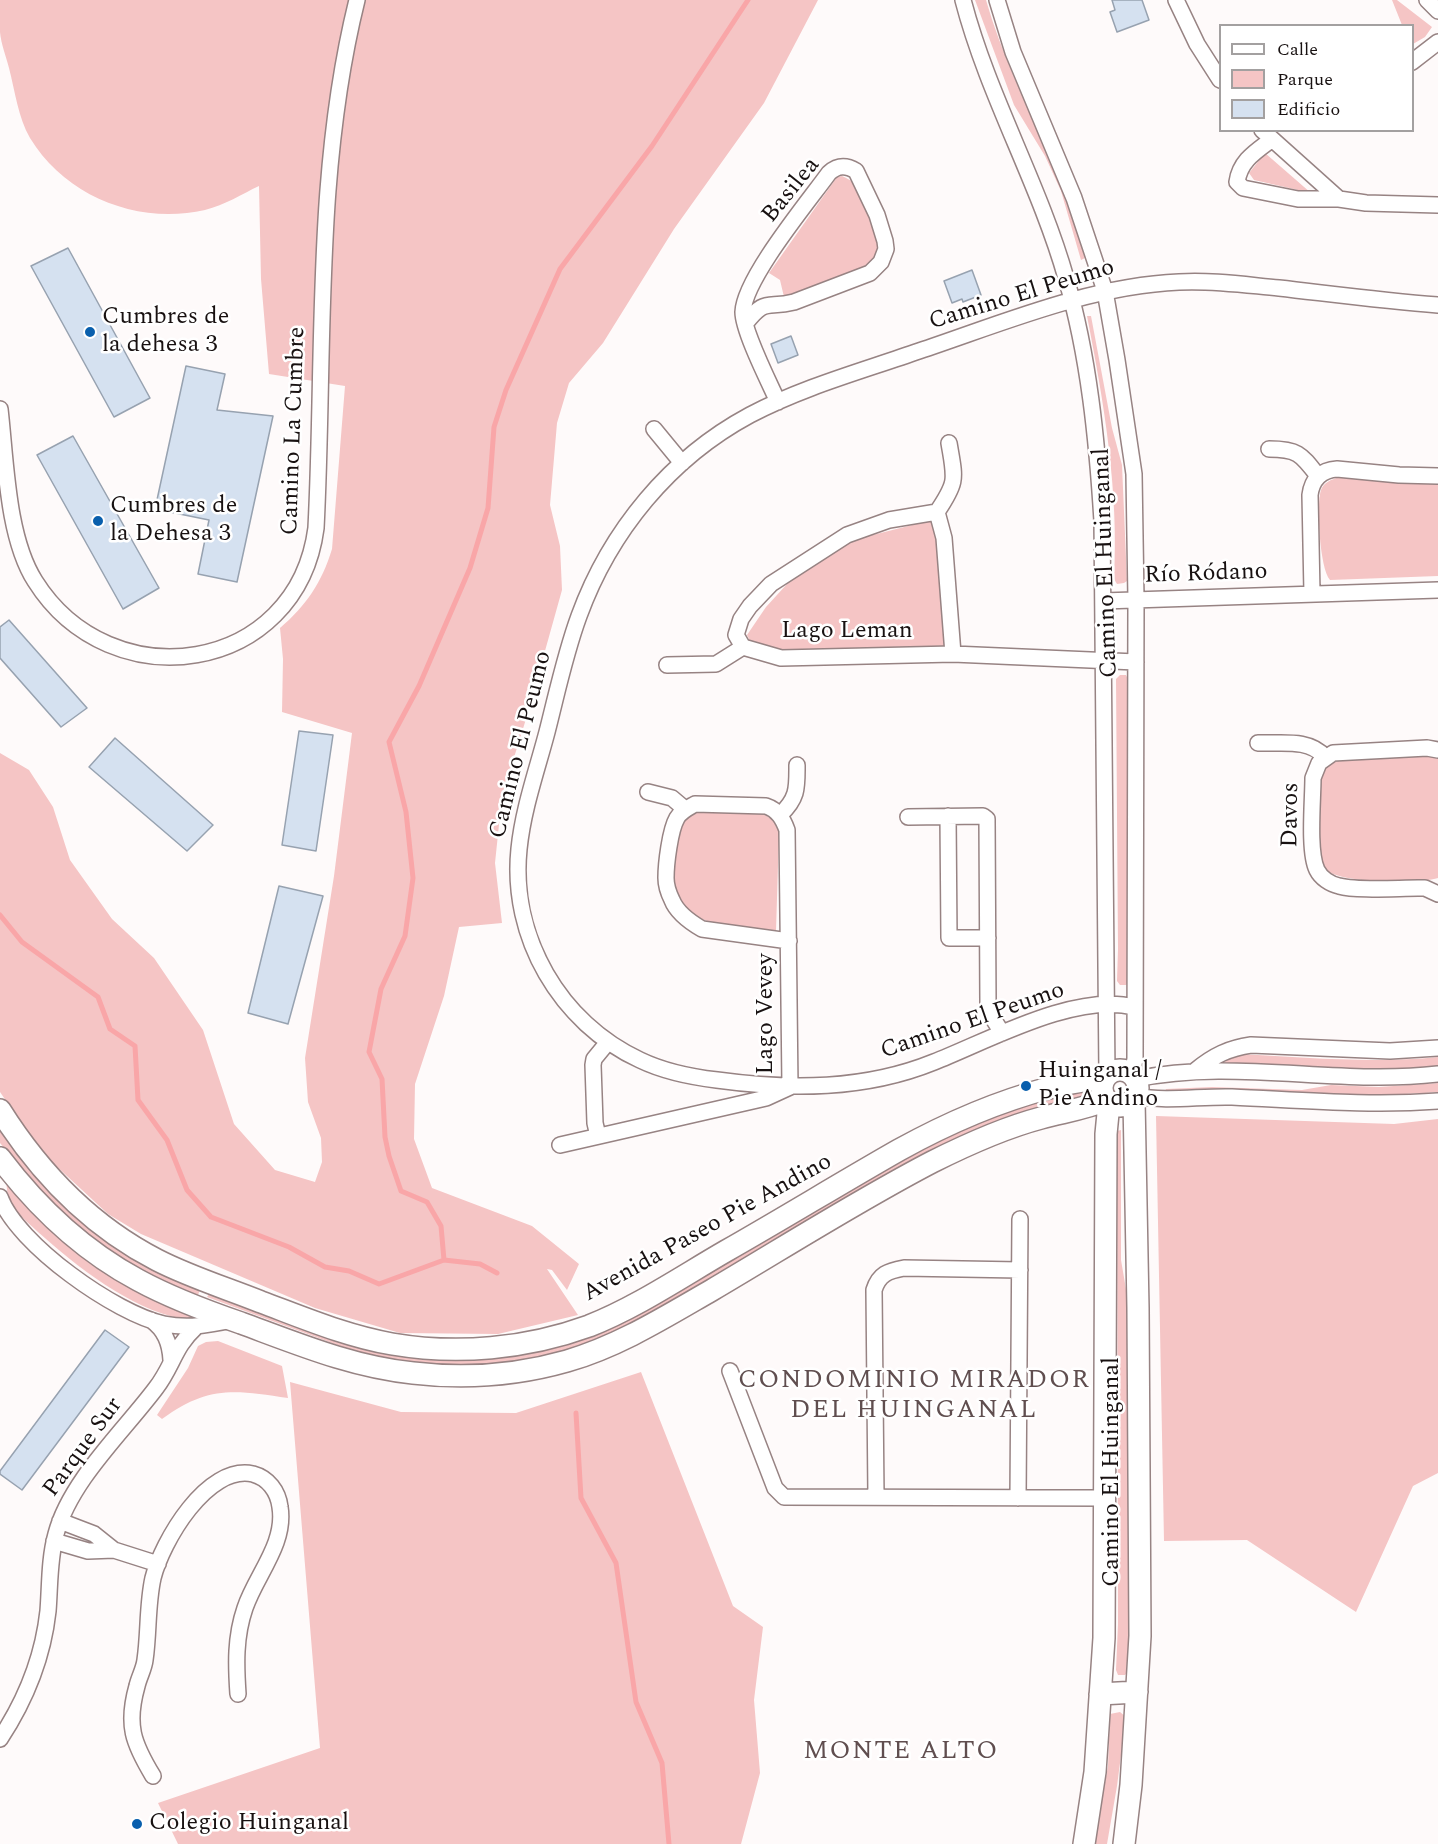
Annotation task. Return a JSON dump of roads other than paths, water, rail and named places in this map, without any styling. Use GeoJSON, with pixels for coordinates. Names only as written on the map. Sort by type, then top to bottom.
{"type":"FeatureCollection","features":[{"type":"Feature","properties":{"kind":"street","name":"Camino La Cumbre"},"geometry":{"type":"LineString","coordinates":[[0,409],[12,514],[23,557],[34,580],[49,601],[78,629],[100,642],[125,652],[159,657],[194,656],[239,640],[262,626],[285,604],[305,574],[311,558],[316,528],[322,310],[329,179],[334,119],[357,0]]}},
{"type":"Feature","properties":{"kind":"street","name":"Camino El Huinganal"},"geometry":{"type":"LineString","coordinates":[[963,0],[969,23],[1053,240],[1082,348],[1098,453],[1102,521],[1104,661],[1106,1077]]}},
{"type":"Feature","properties":{"kind":"street","name":"Camino El Huinganal"},"geometry":{"type":"LineString","coordinates":[[997,0],[1013,52],[1074,198],[1105,291],[1134,474],[1136,600],[1134,1087],[1140,1636],[1131,1785],[1124,1844]]}},
{"type":"Feature","properties":{"kind":"street"},"geometry":{"type":"LineString","coordinates":[[1176,0],[1197,44],[1219,77]]}},
{"type":"Feature","properties":{"kind":"street"},"geometry":{"type":"LineString","coordinates":[[1427,0],[1438,11]]}},
{"type":"Feature","properties":{"kind":"street"},"geometry":{"type":"LineString","coordinates":[[1414,62],[1438,42]]}},
{"type":"Feature","properties":{"kind":"street"},"geometry":{"type":"LineString","coordinates":[[1339,199],[1267,135],[1238,172],[1237,182],[1242,188],[1260,193],[1298,199],[1438,205]]}},
{"type":"Feature","properties":{"kind":"street","name":"Basilea"},"geometry":{"type":"LineString","coordinates":[[745,324],[760,307],[794,302],[870,273],[881,262],[886,249],[885,242],[877,214],[856,171],[840,166],[829,173],[757,273],[744,303],[745,324],[777,402]]}},
{"type":"Feature","properties":{"kind":"street","name":"Camino El Peumo"},"geometry":{"type":"LineString","coordinates":[[1134,1006],[1105,1004],[1049,1016],[1002,1033],[938,1061],[894,1076],[842,1084],[790,1087],[734,1083],[673,1073],[637,1059],[608,1042],[566,1003],[548,977],[532,949],[519,900],[519,845],[526,809],[571,641],[586,598],[622,531],[651,494],[682,463],[733,424],[777,402],[830,381],[1071,301],[1105,291],[1152,284],[1203,282],[1438,305]]}},
{"type":"Feature","properties":{"kind":"street"},"geometry":{"type":"LineString","coordinates":[[654,429],[682,463]]}},
{"type":"Feature","properties":{"kind":"street"},"geometry":{"type":"LineString","coordinates":[[949,443],[953,485],[951,492],[937,512],[944,538],[953,654]]}},
{"type":"Feature","properties":{"kind":"street"},"geometry":{"type":"LineString","coordinates":[[1269,449],[1296,452],[1304,458],[1318,476]]}},
{"type":"Feature","properties":{"kind":"street"},"geometry":{"type":"LineString","coordinates":[[1312,593],[1310,495],[1318,476],[1330,469],[1337,469],[1438,476]]}},
{"type":"Feature","properties":{"kind":"street","name":"Lago Leman"},"geometry":{"type":"LineString","coordinates":[[937,512],[889,520],[846,535],[771,584],[741,619],[736,635],[743,647],[781,658],[953,654],[1136,662]]}},
{"type":"Feature","properties":{"kind":"street","name":"Río Ródano"},"geometry":{"type":"LineString","coordinates":[[1103,601],[1438,590]]}},
{"type":"Feature","properties":{"kind":"street"},"geometry":{"type":"LineString","coordinates":[[667,665],[716,664],[743,647]]}},
{"type":"Feature","properties":{"kind":"street","name":"Davos"},"geometry":{"type":"LineString","coordinates":[[1258,744],[1309,745],[1325,757]]}},
{"type":"Feature","properties":{"kind":"street","name":"Davos"},"geometry":{"type":"LineString","coordinates":[[1434,889],[1340,887],[1324,879],[1319,874],[1313,856],[1313,778],[1315,770],[1325,757],[1341,752],[1427,748],[1438,750]]}},
{"type":"Feature","properties":{"kind":"street"},"geometry":{"type":"LineString","coordinates":[[648,792],[672,798],[685,809],[695,804],[766,807],[773,808],[780,815],[795,797],[797,765]]}},
{"type":"Feature","properties":{"kind":"street","name":"Lago Vevey"},"geometry":{"type":"LineString","coordinates":[[685,809],[673,826],[666,870],[672,902],[690,922],[702,928],[789,941]]}},
{"type":"Feature","properties":{"kind":"street","name":"Lago Vevey"},"geometry":{"type":"LineString","coordinates":[[780,815],[787,830],[790,1087]]}},
{"type":"Feature","properties":{"kind":"street"},"geometry":{"type":"LineString","coordinates":[[948,816],[949,938],[988,938]]}},
{"type":"Feature","properties":{"kind":"street"},"geometry":{"type":"LineString","coordinates":[[908,817],[982,816],[987,819],[988,1004],[1002,1033]]}},
{"type":"Feature","properties":{"kind":"street"},"geometry":{"type":"LineString","coordinates":[[598,1136],[595,1123],[593,1065],[594,1059],[608,1042]]}},
{"type":"Feature","properties":{"kind":"street"},"geometry":{"type":"LineString","coordinates":[[1196,1071],[1219,1053],[1251,1045],[1380,1051],[1438,1048]]}},
{"type":"Feature","properties":{"kind":"street"},"geometry":{"type":"LineString","coordinates":[[1438,1074],[1368,1077],[1169,1072],[1134,1087],[1125,1106],[1108,1101],[1102,1092],[1106,1077],[1120,1070],[1134,1087],[1154,1098],[1232,1097],[1371,1104],[1438,1101]]}},
{"type":"Feature","properties":{"kind":"street","name":"Avenida Paseo Pie Andino"},"geometry":{"type":"LineString","coordinates":[[0,1110],[45,1170],[82,1209],[115,1235],[158,1260],[305,1318],[365,1338],[418,1347],[465,1349],[537,1341],[588,1326],[647,1297],[916,1141],[951,1124],[1038,1091],[1106,1077]]}},
{"type":"Feature","properties":{"kind":"street","name":"Camino El Peumo"},"geometry":{"type":"LineString","coordinates":[[560,1144],[766,1098],[790,1087]]}},
{"type":"Feature","properties":{"kind":"street","name":"Camino El Huinganal"},"geometry":{"type":"LineString","coordinates":[[1084,1844],[1092,1802],[1104,1638],[1108,1101]]}},
{"type":"Feature","properties":{"kind":"street"},"geometry":{"type":"LineString","coordinates":[[0,1158],[42,1207],[63,1227],[99,1256],[159,1291],[327,1356],[373,1367],[453,1376],[503,1373],[567,1361],[620,1341],[657,1322],[933,1162],[1008,1129],[1108,1101]]}},
{"type":"Feature","properties":{"kind":"street"},"geometry":{"type":"LineString","coordinates":[[0,1197],[6,1220],[75,1277],[125,1308],[151,1320],[174,1326],[196,1327],[232,1320]]}},
{"type":"Feature","properties":{"kind":"street"},"geometry":{"type":"LineString","coordinates":[[1018,1498],[1020,1219]]}},
{"type":"Feature","properties":{"kind":"street"},"geometry":{"type":"LineString","coordinates":[[876,1497],[874,1290],[878,1279],[891,1270],[904,1268],[1020,1270]]}},
{"type":"Feature","properties":{"kind":"street"},"geometry":{"type":"LineString","coordinates":[[151,1320],[158,1325],[166,1337],[171,1360]]}},
{"type":"Feature","properties":{"kind":"street","name":"Parque Sur"},"geometry":{"type":"LineString","coordinates":[[0,1739],[26,1693],[39,1655],[47,1615],[50,1560],[60,1521],[79,1486],[157,1387],[181,1343],[196,1327]]}},
{"type":"Feature","properties":{"kind":"street"},"geometry":{"type":"LineString","coordinates":[[730,1371],[775,1488],[784,1497],[1105,1498]]}},
{"type":"Feature","properties":{"kind":"street"},"geometry":{"type":"LineString","coordinates":[[153,1776],[135,1745],[132,1725],[135,1696],[145,1657],[152,1584],[158,1564],[184,1516],[200,1497],[217,1482],[230,1475],[247,1473],[257,1475],[270,1484],[280,1505],[280,1526],[273,1548],[250,1593],[240,1623],[236,1650],[238,1694]]}},
{"type":"Feature","properties":{"kind":"street"},"geometry":{"type":"LineString","coordinates":[[60,1521],[94,1534],[114,1550]]}},
{"type":"Feature","properties":{"kind":"street"},"geometry":{"type":"LineString","coordinates":[[54,1541],[88,1551],[114,1550],[158,1564]]}},
{"type":"Feature","properties":{"kind":"street"},"geometry":{"type":"LineString","coordinates":[[1100,1694],[1137,1692]]}},
{"type":"Feature","properties":{"kind":"waterway"},"geometry":{"type":"LineString","coordinates":[[444,1260],[441,1226],[427,1202],[401,1191],[385,1137],[382,1079],[369,1052],[381,989],[405,936],[413,878],[406,812],[389,742],[419,686],[470,568],[488,508],[494,427],[506,390],[560,269],[652,146],[748,0]]}},
{"type":"Feature","properties":{"kind":"waterway"},"geometry":{"type":"LineString","coordinates":[[0,915],[22,942],[98,997],[110,1029],[135,1046],[138,1100],[167,1140],[187,1190],[211,1217],[289,1247],[325,1267],[349,1271],[379,1284],[444,1260],[480,1264],[497,1273]]}},
{"type":"Feature","properties":{"kind":"waterway"},"geometry":{"type":"LineString","coordinates":[[576,1413],[581,1498],[616,1563],[636,1702],[662,1763],[669,1844]]}},
{"type":"Feature","properties":{"kind":"place","name":"Cumbres de la dehesa 3"},"geometry":{"type":"Point","coordinates":[90,332]}},
{"type":"Feature","properties":{"kind":"place","name":"Cumbres de la Dehesa 3"},"geometry":{"type":"Point","coordinates":[98,521]}},
{"type":"Feature","properties":{"kind":"place","name":"Huinganal / Pie Andino"},"geometry":{"type":"Point","coordinates":[1026,1086]}},
{"type":"Feature","properties":{"kind":"place","name":"Colegio Huinganal"},"geometry":{"type":"Point","coordinates":[137,1824]}},
{"type":"Feature","properties":{"kind":"district","name":"CONDOMINIO MIRADOR DEL HUINGANAL"},"geometry":{"type":"Point","coordinates":[914,1397]}},
{"type":"Feature","properties":{"kind":"district","name":"MONTE ALTO"},"geometry":{"type":"Point","coordinates":[901,1753]}}]}
